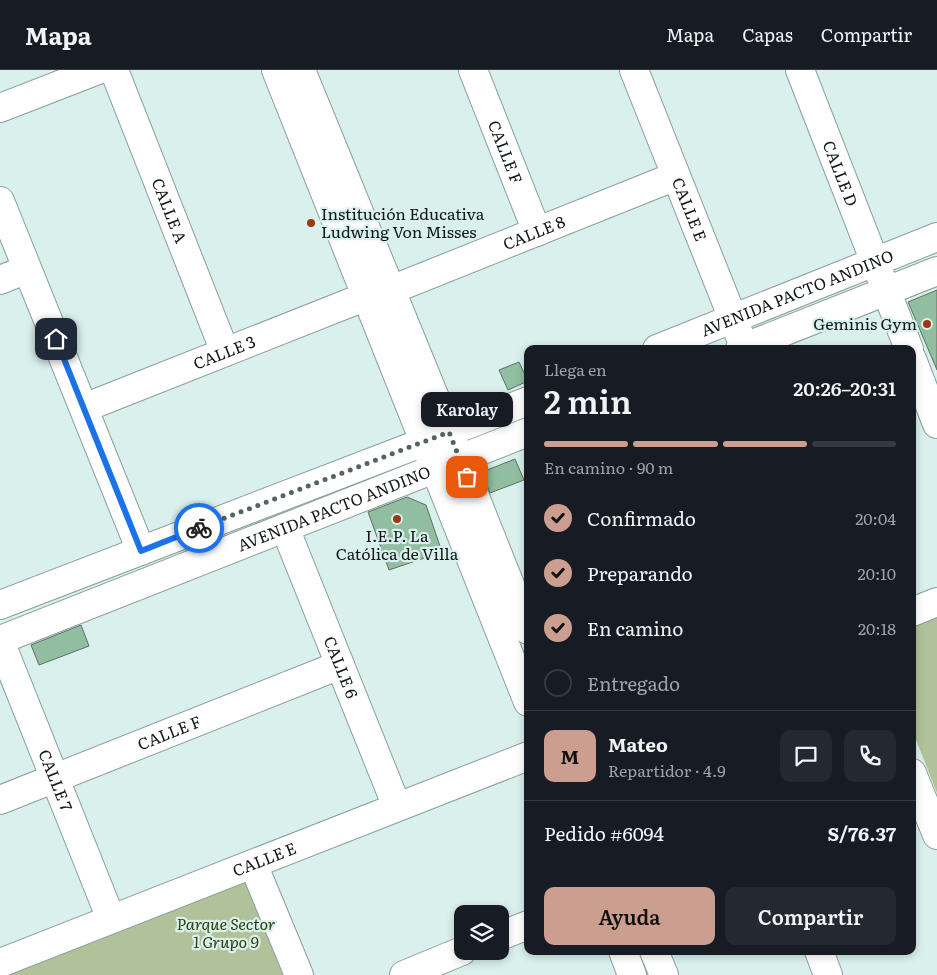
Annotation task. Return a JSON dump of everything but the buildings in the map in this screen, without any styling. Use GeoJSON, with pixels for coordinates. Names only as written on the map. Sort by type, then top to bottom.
{"type":"FeatureCollection","features":[{"type":"Feature","properties":{"kind":"street"},"geometry":{"type":"LineString","coordinates":[[0,108],[98,70]]}},
{"type":"Feature","properties":{"kind":"street","name":"CALLE A"},"geometry":{"type":"LineString","coordinates":[[114,70],[225,352]]}},
{"type":"Feature","properties":{"kind":"street"},"geometry":{"type":"LineString","coordinates":[[276,70],[379,293],[449,432],[522,600]]}},
{"type":"Feature","properties":{"kind":"street"},"geometry":{"type":"LineString","coordinates":[[301,70],[313,99],[379,293],[424,442],[524,692]]}},
{"type":"Feature","properties":{"kind":"street"},"geometry":{"type":"LineString","coordinates":[[313,99],[324,70]]}},
{"type":"Feature","properties":{"kind":"street","name":"CALLE F"},"geometry":{"type":"LineString","coordinates":[[473,70],[537,232]]}},
{"type":"Feature","properties":{"kind":"street","name":"CALLE E"},"geometry":{"type":"LineString","coordinates":[[634,70],[742,345]]}},
{"type":"Feature","properties":{"kind":"street","name":"CALLE D"},"geometry":{"type":"LineString","coordinates":[[800,70],[907,345]]}},
{"type":"Feature","properties":{"kind":"street","name":"CALLE 8"},"geometry":{"type":"LineString","coordinates":[[379,293],[676,176]]}},
{"type":"Feature","properties":{"kind":"street"},"geometry":{"type":"LineString","coordinates":[[0,201],[141,551]]}},
{"type":"Feature","properties":{"kind":"street","name":"AVENIDA PACTO ANDINO"},"geometry":{"type":"LineString","coordinates":[[749,345],[881,276],[937,236]]}},
{"type":"Feature","properties":{"kind":"street"},"geometry":{"type":"LineString","coordinates":[[0,280],[27,269]]}},
{"type":"Feature","properties":{"kind":"street","name":"AVENIDA PACTO ANDINO"},"geometry":{"type":"LineString","coordinates":[[667,345],[732,318],[881,276],[937,271]]}},
{"type":"Feature","properties":{"kind":"street","name":"CALLE 3"},"geometry":{"type":"LineString","coordinates":[[84,408],[379,293]]}},
{"type":"Feature","properties":{"kind":"street"},"geometry":{"type":"LineString","coordinates":[[916,369],[937,424]]}},
{"type":"Feature","properties":{"kind":"street","name":"AVENIDA PACTO ANDINO"},"geometry":{"type":"LineString","coordinates":[[0,605],[524,403]]}},
{"type":"Feature","properties":{"kind":"street","name":"AVENIDA PACTO ANDINO"},"geometry":{"type":"LineString","coordinates":[[0,640],[524,434]]}},
{"type":"Feature","properties":{"kind":"street","name":"CALLE 6"},"geometry":{"type":"LineString","coordinates":[[285,528],[397,807]]}},
{"type":"Feature","properties":{"kind":"street"},"geometry":{"type":"LineString","coordinates":[[916,610],[937,602]]}},
{"type":"Feature","properties":{"kind":"street","name":"CALLE 7"},"geometry":{"type":"LineString","coordinates":[[0,640],[111,920]]}},
{"type":"Feature","properties":{"kind":"street","name":"CALLE F"},"geometry":{"type":"LineString","coordinates":[[0,800],[340,665]]}},
{"type":"Feature","properties":{"kind":"street","name":"CALLE E"},"geometry":{"type":"LineString","coordinates":[[0,963],[524,758]]}},
{"type":"Feature","properties":{"kind":"street"},"geometry":{"type":"LineString","coordinates":[[916,783],[937,835]]}},
{"type":"Feature","properties":{"kind":"street"},"geometry":{"type":"LineString","coordinates":[[253,864],[299,975]]}},
{"type":"Feature","properties":{"kind":"street"},"geometry":{"type":"LineString","coordinates":[[509,932],[524,926]]}},
{"type":"Feature","properties":{"kind":"street"},"geometry":{"type":"LineString","coordinates":[[404,975],[454,954]]}},
{"type":"Feature","properties":{"kind":"street"},"geometry":{"type":"LineString","coordinates":[[624,955],[632,975]]}},
{"type":"Feature","properties":{"kind":"street"},"geometry":{"type":"LineString","coordinates":[[656,955],[664,975]]}},
{"type":"Feature","properties":{"kind":"street"},"geometry":{"type":"LineString","coordinates":[[820,955],[828,975]]}},
{"type":"Feature","properties":{"kind":"green space"},"geometry":{"type":"Polygon","coordinates":[[[937,615],[937,793],[916,740],[916,623],[937,615]]]}},
{"type":"Feature","properties":{"kind":"green space","name":"Parque Sector 1 Grupo 9"},"geometry":{"type":"Polygon","coordinates":[[[251,878],[291,975],[8,975],[251,878]]]}},
{"type":"Feature","properties":{"kind":"way so far"},"geometry":{"type":"LineString","coordinates":[[199,528],[449,432],[467,477]]}},
{"type":"Feature","properties":{"kind":"place","name":"Institución Educativa Ludwing Von Misses"},"geometry":{"type":"Point","coordinates":[311,223]}},
{"type":"Feature","properties":{"kind":"place","name":"Geminis Gym"},"geometry":{"type":"Point","coordinates":[927,324]}},
{"type":"Feature","properties":{"kind":"place","name":"Karolay"},"geometry":{"type":"Point","coordinates":[467,477]}},
{"type":"Feature","properties":{"kind":"place","name":"I.E.P. La Católica de Villa"},"geometry":{"type":"Point","coordinates":[397,519]}},
{"type":"Feature","properties":{"kind":"route"},"geometry":{"type":"LineString","coordinates":[[56,339],[141,551],[199,528]]}}]}
